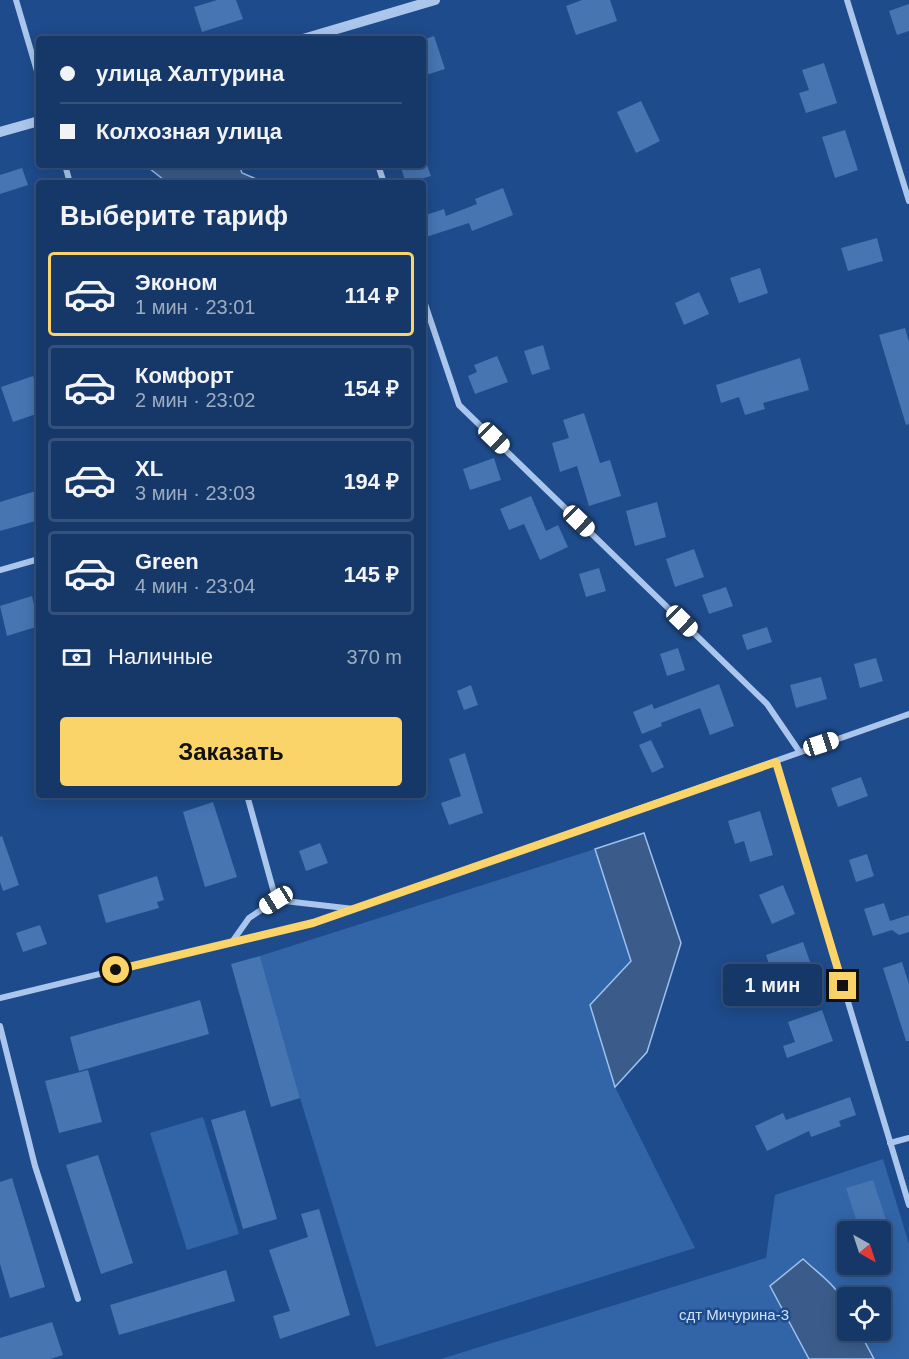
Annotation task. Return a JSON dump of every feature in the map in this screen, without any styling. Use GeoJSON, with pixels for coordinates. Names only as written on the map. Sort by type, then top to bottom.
{"type":"FeatureCollection","features":[{"type":"Feature","properties":{"kind":"street"},"geometry":{"type":"LineString","coordinates":[[16,0],[36,68]]}},
{"type":"Feature","properties":{"kind":"street"},"geometry":{"type":"LineString","coordinates":[[333,35],[435,0]]}},
{"type":"Feature","properties":{"kind":"street"},"geometry":{"type":"LineString","coordinates":[[847,0],[909,201]]}},
{"type":"Feature","properties":{"kind":"street"},"geometry":{"type":"LineString","coordinates":[[0,132],[36,122]]}},
{"type":"Feature","properties":{"kind":"street"},"geometry":{"type":"LineString","coordinates":[[426,307],[459,405],[767,704],[798,751]]}},
{"type":"Feature","properties":{"kind":"street"},"geometry":{"type":"LineString","coordinates":[[0,570],[36,560]]}},
{"type":"Feature","properties":{"kind":"street"},"geometry":{"type":"LineString","coordinates":[[0,998],[313,923],[776,762],[798,751],[909,714]]}},
{"type":"Feature","properties":{"kind":"street"},"geometry":{"type":"LineString","coordinates":[[776,762],[909,1205]]}},
{"type":"Feature","properties":{"kind":"street"},"geometry":{"type":"LineString","coordinates":[[248,798],[276,900]]}},
{"type":"Feature","properties":{"kind":"street"},"geometry":{"type":"LineString","coordinates":[[231,942],[249,918],[276,900],[354,909]]}},
{"type":"Feature","properties":{"kind":"street"},"geometry":{"type":"LineString","coordinates":[[0,1026],[35,1166],[78,1299]]}},
{"type":"Feature","properties":{"kind":"street"},"geometry":{"type":"LineString","coordinates":[[890,1143],[909,1138]]}},
{"type":"Feature","properties":{"kind":"green space"},"geometry":{"type":"Polygon","coordinates":[[[595,849],[631,961],[591,1005],[615,1087],[695,1248],[376,1347],[300,1098],[260,956],[595,849]]]}},
{"type":"Feature","properties":{"kind":"green space"},"geometry":{"type":"Polygon","coordinates":[[[203,1117],[239,1234],[187,1250],[150,1133],[203,1117]]]}},
{"type":"Feature","properties":{"kind":"green space","name":"сдт Мичурина-3"},"geometry":{"type":"Polygon","coordinates":[[[883,1159],[909,1244],[909,1359],[874,1359],[864,1341],[891,1341],[891,1287],[837,1287],[837,1293],[770,1286],[809,1359],[441,1359],[766,1258],[775,1195],[883,1159]]]}},
{"type":"Feature","properties":{"kind":"shaded area"},"geometry":{"type":"Polygon","coordinates":[[[149,168],[240,168],[242,173],[259,180],[164,180],[149,168]]]}},
{"type":"Feature","properties":{"kind":"shaded area"},"geometry":{"type":"Polygon","coordinates":[[[644,833],[681,943],[647,1052],[615,1087],[590,1005],[631,961],[595,849],[644,833]]]}},
{"type":"Feature","properties":{"kind":"shaded area"},"geometry":{"type":"Polygon","coordinates":[[[803,1259],[837,1291],[837,1341],[864,1341],[874,1359],[809,1359],[770,1286],[803,1259]]]}},
{"type":"Feature","properties":{"kind":"building"},"geometry":{"type":"Polygon","coordinates":[[[217,0],[236,0],[243,19],[202,32],[194,7],[217,0]]]}},
{"type":"Feature","properties":{"kind":"building"},"geometry":{"type":"Polygon","coordinates":[[[582,0],[610,0],[617,21],[576,35],[566,6],[582,0]]]}},
{"type":"Feature","properties":{"kind":"building"},"geometry":{"type":"Polygon","coordinates":[[[909,4],[909,31],[897,35],[889,11],[909,4]]]}},
{"type":"Feature","properties":{"kind":"building"},"geometry":{"type":"Polygon","coordinates":[[[434,36],[445,69],[426,75],[426,39],[434,36]]]}},
{"type":"Feature","properties":{"kind":"building"},"geometry":{"type":"Polygon","coordinates":[[[824,63],[837,103],[806,113],[799,93],[809,90],[802,70],[824,63]]]}},
{"type":"Feature","properties":{"kind":"building"},"geometry":{"type":"Polygon","coordinates":[[[641,101],[660,141],[636,153],[617,112],[641,101]]]}},
{"type":"Feature","properties":{"kind":"building"},"geometry":{"type":"Polygon","coordinates":[[[845,130],[858,170],[835,178],[822,137],[845,130]]]}},
{"type":"Feature","properties":{"kind":"building"},"geometry":{"type":"Polygon","coordinates":[[[427,165],[431,176],[405,180],[401,168],[426,168],[427,165]]]}},
{"type":"Feature","properties":{"kind":"building"},"geometry":{"type":"Polygon","coordinates":[[[22,168],[28,185],[0,194],[0,175],[22,168]]]}},
{"type":"Feature","properties":{"kind":"building"},"geometry":{"type":"Polygon","coordinates":[[[503,188],[513,215],[472,231],[469,223],[426,237],[426,215],[444,209],[446,216],[477,204],[475,199],[503,188]]]}},
{"type":"Feature","properties":{"kind":"building"},"geometry":{"type":"Polygon","coordinates":[[[877,238],[883,261],[848,271],[841,248],[877,238]]]}},
{"type":"Feature","properties":{"kind":"building"},"geometry":{"type":"Polygon","coordinates":[[[760,268],[768,293],[739,303],[730,278],[760,268]]]}},
{"type":"Feature","properties":{"kind":"building"},"geometry":{"type":"Polygon","coordinates":[[[699,292],[709,314],[684,325],[675,303],[699,292]]]}},
{"type":"Feature","properties":{"kind":"building"},"geometry":{"type":"Polygon","coordinates":[[[905,328],[909,342],[909,424],[906,425],[879,335],[905,328]]]}},
{"type":"Feature","properties":{"kind":"building"},"geometry":{"type":"Polygon","coordinates":[[[543,345],[550,369],[532,375],[524,351],[543,345]]]}},
{"type":"Feature","properties":{"kind":"building"},"geometry":{"type":"Polygon","coordinates":[[[497,356],[508,382],[475,394],[468,376],[477,372],[474,365],[497,356]]]}},
{"type":"Feature","properties":{"kind":"building"},"geometry":{"type":"Polygon","coordinates":[[[800,358],[809,390],[763,403],[765,409],[745,415],[739,397],[721,403],[716,385],[800,358]]]}},
{"type":"Feature","properties":{"kind":"building"},"geometry":{"type":"Polygon","coordinates":[[[33,376],[36,385],[36,414],[13,422],[1,387],[33,376]]]}},
{"type":"Feature","properties":{"kind":"building"},"geometry":{"type":"Polygon","coordinates":[[[584,413],[600,463],[610,460],[621,496],[589,506],[577,466],[560,472],[552,443],[569,438],[563,420],[584,413]]]}},
{"type":"Feature","properties":{"kind":"building"},"geometry":{"type":"Polygon","coordinates":[[[494,458],[501,480],[470,490],[463,469],[494,458]]]}},
{"type":"Feature","properties":{"kind":"building"},"geometry":{"type":"Polygon","coordinates":[[[36,491],[36,521],[0,531],[0,502],[36,491]]]}},
{"type":"Feature","properties":{"kind":"building"},"geometry":{"type":"Polygon","coordinates":[[[531,496],[546,531],[558,525],[568,547],[540,560],[524,524],[509,530],[500,509],[531,496]]]}},
{"type":"Feature","properties":{"kind":"building"},"geometry":{"type":"Polygon","coordinates":[[[657,502],[666,537],[635,546],[626,511],[657,502]]]}},
{"type":"Feature","properties":{"kind":"building"},"geometry":{"type":"Polygon","coordinates":[[[694,549],[704,577],[675,587],[666,559],[694,549]]]}},
{"type":"Feature","properties":{"kind":"building"},"geometry":{"type":"Polygon","coordinates":[[[599,568],[606,591],[586,597],[579,574],[599,568]]]}},
{"type":"Feature","properties":{"kind":"building"},"geometry":{"type":"Polygon","coordinates":[[[726,587],[733,606],[709,614],[702,595],[726,587]]]}},
{"type":"Feature","properties":{"kind":"building"},"geometry":{"type":"Polygon","coordinates":[[[32,596],[36,627],[7,636],[0,606],[32,596]]]}},
{"type":"Feature","properties":{"kind":"building"},"geometry":{"type":"Polygon","coordinates":[[[767,627],[772,642],[747,650],[742,635],[767,627]]]}},
{"type":"Feature","properties":{"kind":"building"},"geometry":{"type":"Polygon","coordinates":[[[678,648],[685,670],[667,676],[660,654],[678,648]]]}},
{"type":"Feature","properties":{"kind":"building"},"geometry":{"type":"Polygon","coordinates":[[[876,658],[883,681],[860,688],[854,664],[876,658]]]}},
{"type":"Feature","properties":{"kind":"building"},"geometry":{"type":"Polygon","coordinates":[[[821,677],[827,699],[796,708],[790,685],[821,677]]]}},
{"type":"Feature","properties":{"kind":"building"},"geometry":{"type":"Polygon","coordinates":[[[719,684],[734,726],[710,735],[700,708],[661,723],[662,726],[642,734],[633,712],[652,704],[654,709],[719,684]]]}},
{"type":"Feature","properties":{"kind":"building"},"geometry":{"type":"Polygon","coordinates":[[[471,685],[478,705],[464,710],[457,691],[471,685]]]}},
{"type":"Feature","properties":{"kind":"building"},"geometry":{"type":"Polygon","coordinates":[[[651,740],[664,767],[652,773],[639,745],[651,740]]]}},
{"type":"Feature","properties":{"kind":"building"},"geometry":{"type":"Polygon","coordinates":[[[465,753],[483,813],[449,825],[441,803],[461,796],[449,759],[465,753]]]}},
{"type":"Feature","properties":{"kind":"building"},"geometry":{"type":"Polygon","coordinates":[[[861,777],[868,796],[838,807],[831,788],[861,777]]]}},
{"type":"Feature","properties":{"kind":"building"},"geometry":{"type":"Polygon","coordinates":[[[213,802],[237,877],[205,887],[183,812],[213,802]]]}},
{"type":"Feature","properties":{"kind":"building"},"geometry":{"type":"Polygon","coordinates":[[[760,811],[773,855],[750,862],[744,841],[735,844],[728,821],[760,811]]]}},
{"type":"Feature","properties":{"kind":"building"},"geometry":{"type":"Polygon","coordinates":[[[2,836],[19,885],[3,891],[0,882],[0,837],[2,836]]]}},
{"type":"Feature","properties":{"kind":"building"},"geometry":{"type":"Polygon","coordinates":[[[320,843],[328,863],[306,871],[299,851],[320,843]]]}},
{"type":"Feature","properties":{"kind":"building"},"geometry":{"type":"Polygon","coordinates":[[[867,854],[874,876],[856,882],[849,860],[867,854]]]}},
{"type":"Feature","properties":{"kind":"building"},"geometry":{"type":"Polygon","coordinates":[[[157,876],[164,900],[157,902],[159,908],[106,923],[98,895],[157,876]]]}},
{"type":"Feature","properties":{"kind":"building"},"geometry":{"type":"Polygon","coordinates":[[[783,885],[795,914],[772,924],[759,895],[783,885]]]}},
{"type":"Feature","properties":{"kind":"building"},"geometry":{"type":"Polygon","coordinates":[[[884,903],[890,921],[909,915],[909,932],[899,935],[892,930],[873,936],[864,909],[884,903]]]}},
{"type":"Feature","properties":{"kind":"building"},"geometry":{"type":"Polygon","coordinates":[[[40,925],[47,944],[23,952],[16,933],[40,925]]]}},
{"type":"Feature","properties":{"kind":"building"},"geometry":{"type":"Polygon","coordinates":[[[803,942],[817,981],[788,992],[782,976],[774,979],[766,955],[803,942]]]}},
{"type":"Feature","properties":{"kind":"building"},"geometry":{"type":"Polygon","coordinates":[[[260,956],[300,1098],[271,1107],[231,964],[260,956]]]}},
{"type":"Feature","properties":{"kind":"building"},"geometry":{"type":"Polygon","coordinates":[[[902,962],[909,984],[909,1041],[906,1041],[883,968],[902,962]]]}},
{"type":"Feature","properties":{"kind":"building"},"geometry":{"type":"Polygon","coordinates":[[[200,1000],[209,1034],[79,1071],[70,1037],[200,1000]]]}},
{"type":"Feature","properties":{"kind":"building"},"geometry":{"type":"Polygon","coordinates":[[[822,1010],[833,1041],[787,1058],[783,1046],[795,1042],[788,1022],[822,1010]]]}},
{"type":"Feature","properties":{"kind":"building"},"geometry":{"type":"Polygon","coordinates":[[[88,1070],[102,1122],[59,1133],[45,1081],[88,1070]]]}},
{"type":"Feature","properties":{"kind":"building"},"geometry":{"type":"Polygon","coordinates":[[[850,1097],[856,1115],[839,1121],[841,1126],[811,1137],[809,1131],[767,1151],[755,1126],[783,1113],[786,1120],[850,1097]]]}},
{"type":"Feature","properties":{"kind":"building"},"geometry":{"type":"Polygon","coordinates":[[[245,1110],[277,1219],[243,1229],[211,1120],[245,1110]]]}},
{"type":"Feature","properties":{"kind":"building"},"geometry":{"type":"Polygon","coordinates":[[[98,1155],[133,1263],[101,1274],[66,1165],[98,1155]]]}},
{"type":"Feature","properties":{"kind":"building"},"geometry":{"type":"Polygon","coordinates":[[[12,1178],[45,1287],[10,1298],[0,1264],[0,1182],[12,1178]]]}},
{"type":"Feature","properties":{"kind":"building"},"geometry":{"type":"Polygon","coordinates":[[[873,1180],[886,1221],[856,1221],[846,1188],[873,1180]]]}},
{"type":"Feature","properties":{"kind":"building"},"geometry":{"type":"Polygon","coordinates":[[[319,1209],[350,1315],[280,1339],[273,1316],[290,1311],[269,1250],[308,1237],[301,1214],[319,1209]]]}},
{"type":"Feature","properties":{"kind":"building"},"geometry":{"type":"Polygon","coordinates":[[[226,1270],[235,1301],[119,1335],[110,1305],[226,1270]]]}},
{"type":"Feature","properties":{"kind":"building"},"geometry":{"type":"Polygon","coordinates":[[[52,1322],[63,1355],[50,1359],[0,1359],[0,1338],[52,1322]]]}},
{"type":"Feature","properties":{"kind":"route"},"geometry":{"type":"LineString","coordinates":[[116,970],[313,923],[776,762],[843,986]]}}]}
